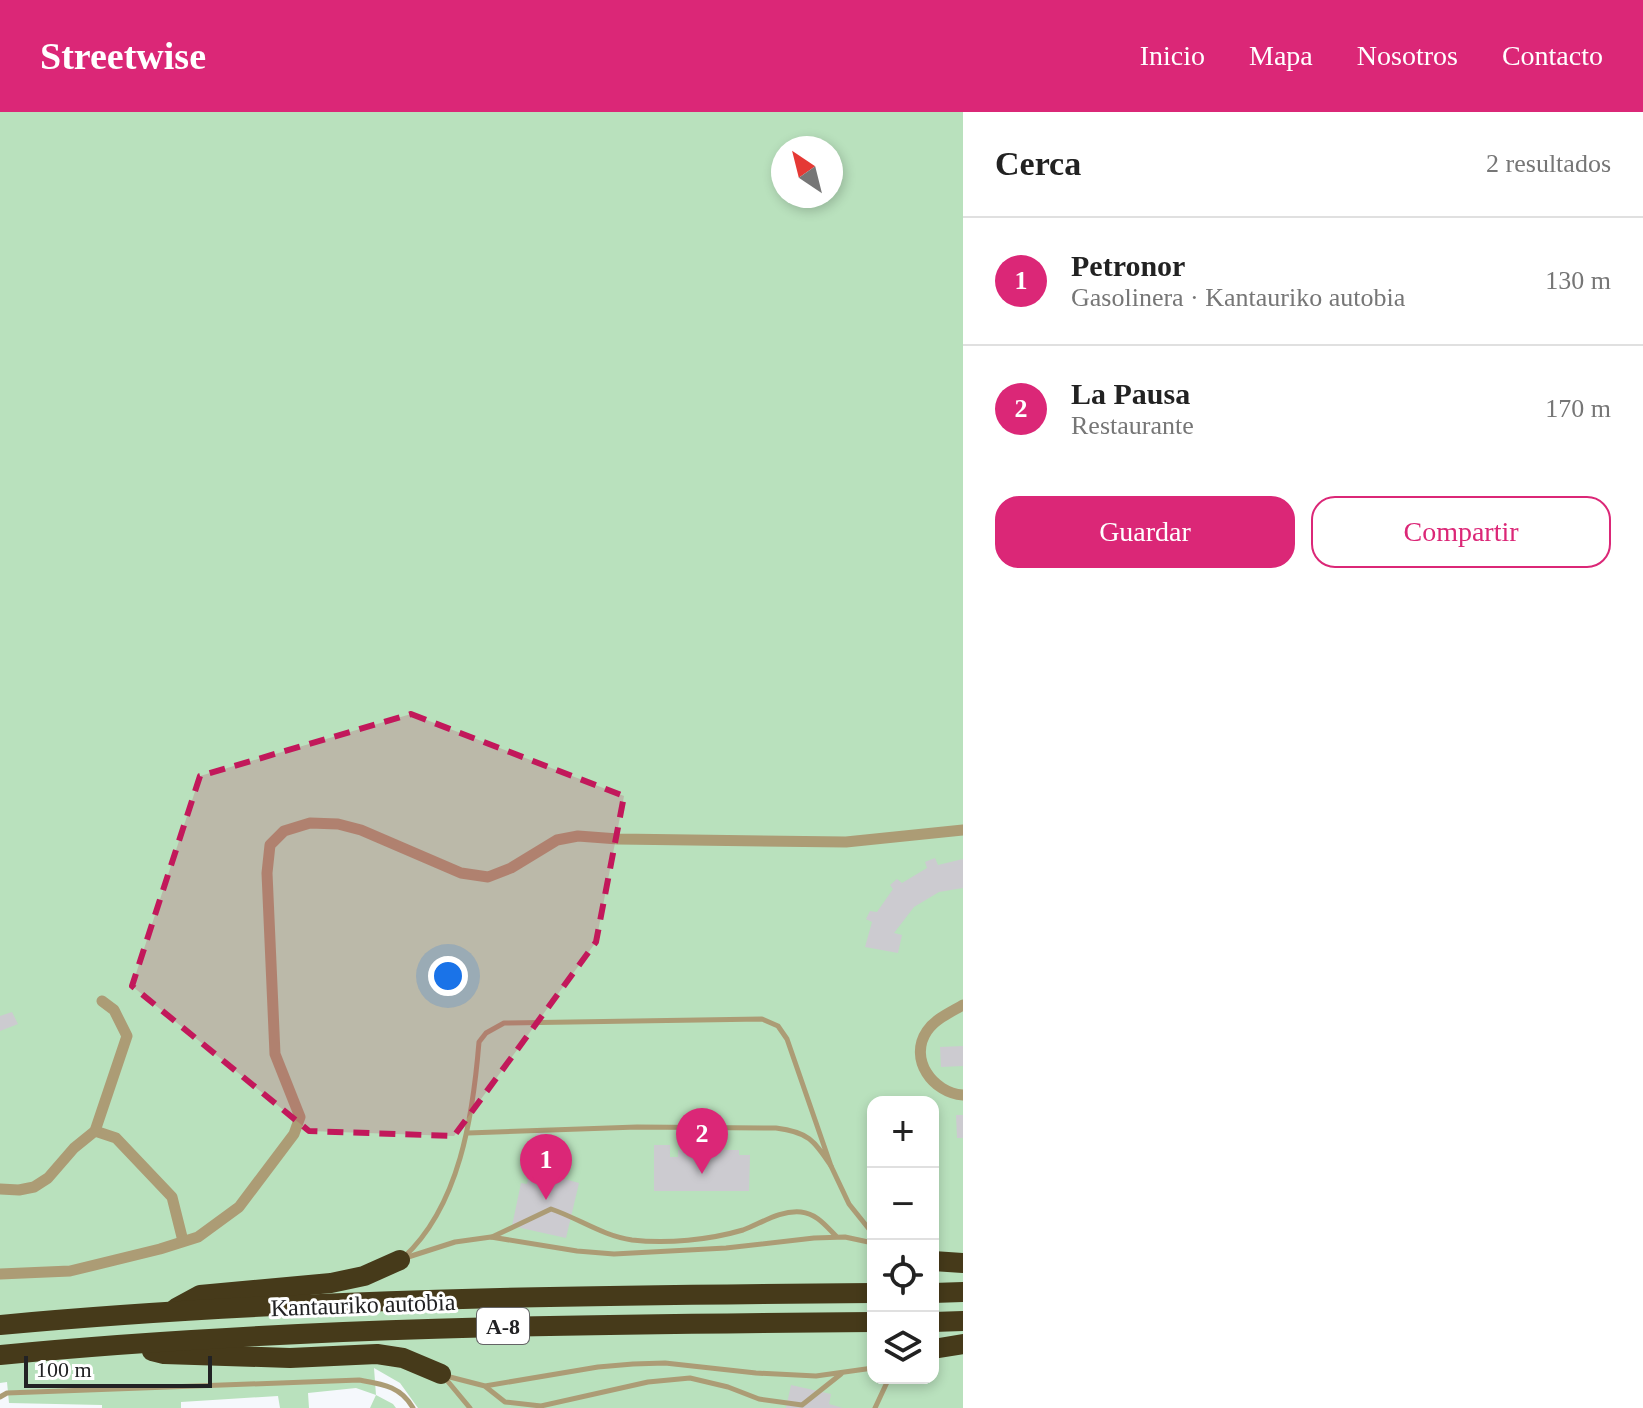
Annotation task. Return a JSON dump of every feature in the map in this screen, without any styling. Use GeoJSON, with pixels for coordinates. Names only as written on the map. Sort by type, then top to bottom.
{"type":"FeatureCollection","features":[{"type":"Feature","properties":{"kind":"highway"},"geometry":{"type":"LineString","coordinates":[[169,1312],[200,1295],[331,1283],[364,1276],[400,1260]]}},
{"type":"Feature","properties":{"kind":"highway"},"geometry":{"type":"LineString","coordinates":[[939,1261],[963,1263]]}},
{"type":"Feature","properties":{"kind":"highway"},"geometry":{"type":"LineString","coordinates":[[939,1293],[963,1292]]}},
{"type":"Feature","properties":{"kind":"highway","name":"Kantauriko autobia"},"geometry":{"type":"LineString","coordinates":[[0,1325],[169,1312],[435,1299],[867,1293]]}},
{"type":"Feature","properties":{"kind":"highway"},"geometry":{"type":"LineString","coordinates":[[939,1322],[963,1321]]}},
{"type":"Feature","properties":{"kind":"highway","name":"Kantauriko autobia"},"geometry":{"type":"LineString","coordinates":[[0,1355],[376,1329],[867,1322]]}},
{"type":"Feature","properties":{"kind":"highway"},"geometry":{"type":"LineString","coordinates":[[939,1348],[963,1344]]}},
{"type":"Feature","properties":{"kind":"highway"},"geometry":{"type":"LineString","coordinates":[[133,1345],[164,1354],[290,1358],[377,1354],[403,1358],[441,1374]]}},
{"type":"Feature","properties":{"kind":"street"},"geometry":{"type":"LineString","coordinates":[[0,1274],[70,1271],[198,1237],[239,1207],[294,1134],[300,1117],[275,1054],[267,873],[270,845],[284,831],[310,823],[338,824],[361,830],[461,873],[488,877],[511,868],[557,840],[578,836],[846,842],[963,830]]}},
{"type":"Feature","properties":{"kind":"street"},"geometry":{"type":"LineString","coordinates":[[0,1189],[34,1187],[48,1178],[74,1148],[95,1131],[127,1036],[114,1010],[102,1001]]}},
{"type":"Feature","properties":{"kind":"street"},"geometry":{"type":"LineString","coordinates":[[963,1005],[933,1024],[925,1033],[921,1047],[925,1071],[934,1084],[943,1090],[963,1095]]}},
{"type":"Feature","properties":{"kind":"street"},"geometry":{"type":"LineString","coordinates":[[95,1131],[116,1138],[172,1197],[183,1241]]}},
{"type":"Feature","properties":{"kind":"lane"},"geometry":{"type":"LineString","coordinates":[[400,1260],[421,1241],[453,1179],[468,1133],[479,1042],[486,1033],[504,1023],[762,1019],[778,1026],[787,1039],[831,1166],[849,1204],[867,1226]]}},
{"type":"Feature","properties":{"kind":"lane"},"geometry":{"type":"LineString","coordinates":[[468,1133],[637,1127],[776,1128],[797,1131],[816,1144],[831,1166]]}},
{"type":"Feature","properties":{"kind":"lane"},"geometry":{"type":"LineString","coordinates":[[400,1260],[455,1242],[491,1237],[551,1209],[631,1240],[708,1237],[740,1230],[784,1212],[804,1212],[819,1218],[836,1237]]}},
{"type":"Feature","properties":{"kind":"lane"},"geometry":{"type":"LineString","coordinates":[[491,1237],[614,1254],[726,1248],[836,1237],[867,1242]]}},
{"type":"Feature","properties":{"kind":"lane"},"geometry":{"type":"LineString","coordinates":[[485,1386],[633,1364],[665,1363],[798,1376],[867,1369]]}},
{"type":"Feature","properties":{"kind":"lane"},"geometry":{"type":"LineString","coordinates":[[441,1374],[485,1386],[505,1402],[541,1406],[648,1382],[690,1378],[728,1387],[759,1399],[802,1405],[842,1373]]}},
{"type":"Feature","properties":{"kind":"lane"},"geometry":{"type":"LineString","coordinates":[[441,1374],[470,1408]]}},
{"type":"Feature","properties":{"kind":"lane"},"geometry":{"type":"LineString","coordinates":[[0,1397],[7,1393],[359,1380],[398,1390],[413,1408]]}},
{"type":"Feature","properties":{"kind":"lane"},"geometry":{"type":"LineString","coordinates":[[875,1408],[886,1384]]}},
{"type":"Feature","properties":{"kind":"highlighted area"},"geometry":{"type":"Polygon","coordinates":[[[411,714],[624,796],[596,942],[454,1136],[309,1131],[132,986],[200,776],[411,714]]]}},
{"type":"Feature","properties":{"kind":"green space"},"geometry":{"type":"Polygon","coordinates":[[[0,112],[963,112],[963,1408],[418,1408],[400,1383],[374,1368],[376,1395],[356,1388],[308,1393],[309,1408],[280,1408],[278,1396],[181,1402],[181,1408],[9,1403],[7,1382],[0,1383],[0,112]]]}},
{"type":"Feature","properties":{"kind":"green space"},"geometry":{"type":"Polygon","coordinates":[[[376,1395],[396,1408],[370,1408],[376,1395]]]}},
{"type":"Feature","properties":{"kind":"building"},"geometry":{"type":"Polygon","coordinates":[[[935,858],[938,865],[963,859],[963,888],[939,892],[914,907],[894,933],[902,935],[898,953],[865,947],[872,922],[866,919],[870,911],[877,912],[893,889],[890,885],[897,879],[902,883],[927,868],[925,862],[935,858]]]}},
{"type":"Feature","properties":{"kind":"building"},"geometry":{"type":"Polygon","coordinates":[[[12,1012],[18,1024],[0,1031],[0,1016],[12,1012]]]}},
{"type":"Feature","properties":{"kind":"building"},"geometry":{"type":"Polygon","coordinates":[[[963,1046],[963,1066],[941,1067],[940,1047],[963,1046]]]}},
{"type":"Feature","properties":{"kind":"building"},"geometry":{"type":"Polygon","coordinates":[[[956,1115],[963,1115],[963,1138],[957,1138],[956,1115]]]}},
{"type":"Feature","properties":{"kind":"building"},"geometry":{"type":"Polygon","coordinates":[[[537,1132],[562,1138],[554,1176],[579,1183],[566,1238],[512,1226],[521,1183],[527,1184],[537,1132]]]}},
{"type":"Feature","properties":{"kind":"building"},"geometry":{"type":"Polygon","coordinates":[[[654,1145],[670,1145],[670,1157],[678,1157],[678,1150],[739,1150],[739,1155],[750,1155],[749,1191],[654,1191],[654,1145]]]}},
{"type":"Feature","properties":{"kind":"building"},"geometry":{"type":"Polygon","coordinates":[[[791,1385],[831,1394],[829,1404],[843,1408],[786,1408],[791,1385]]]}},
{"type":"Feature","properties":{"kind":"place","name":"La Pausa"},"geometry":{"type":"Point","coordinates":[702,1174]}},
{"type":"Feature","properties":{"kind":"place","name":"Petronor"},"geometry":{"type":"Point","coordinates":[546,1200]}}]}
